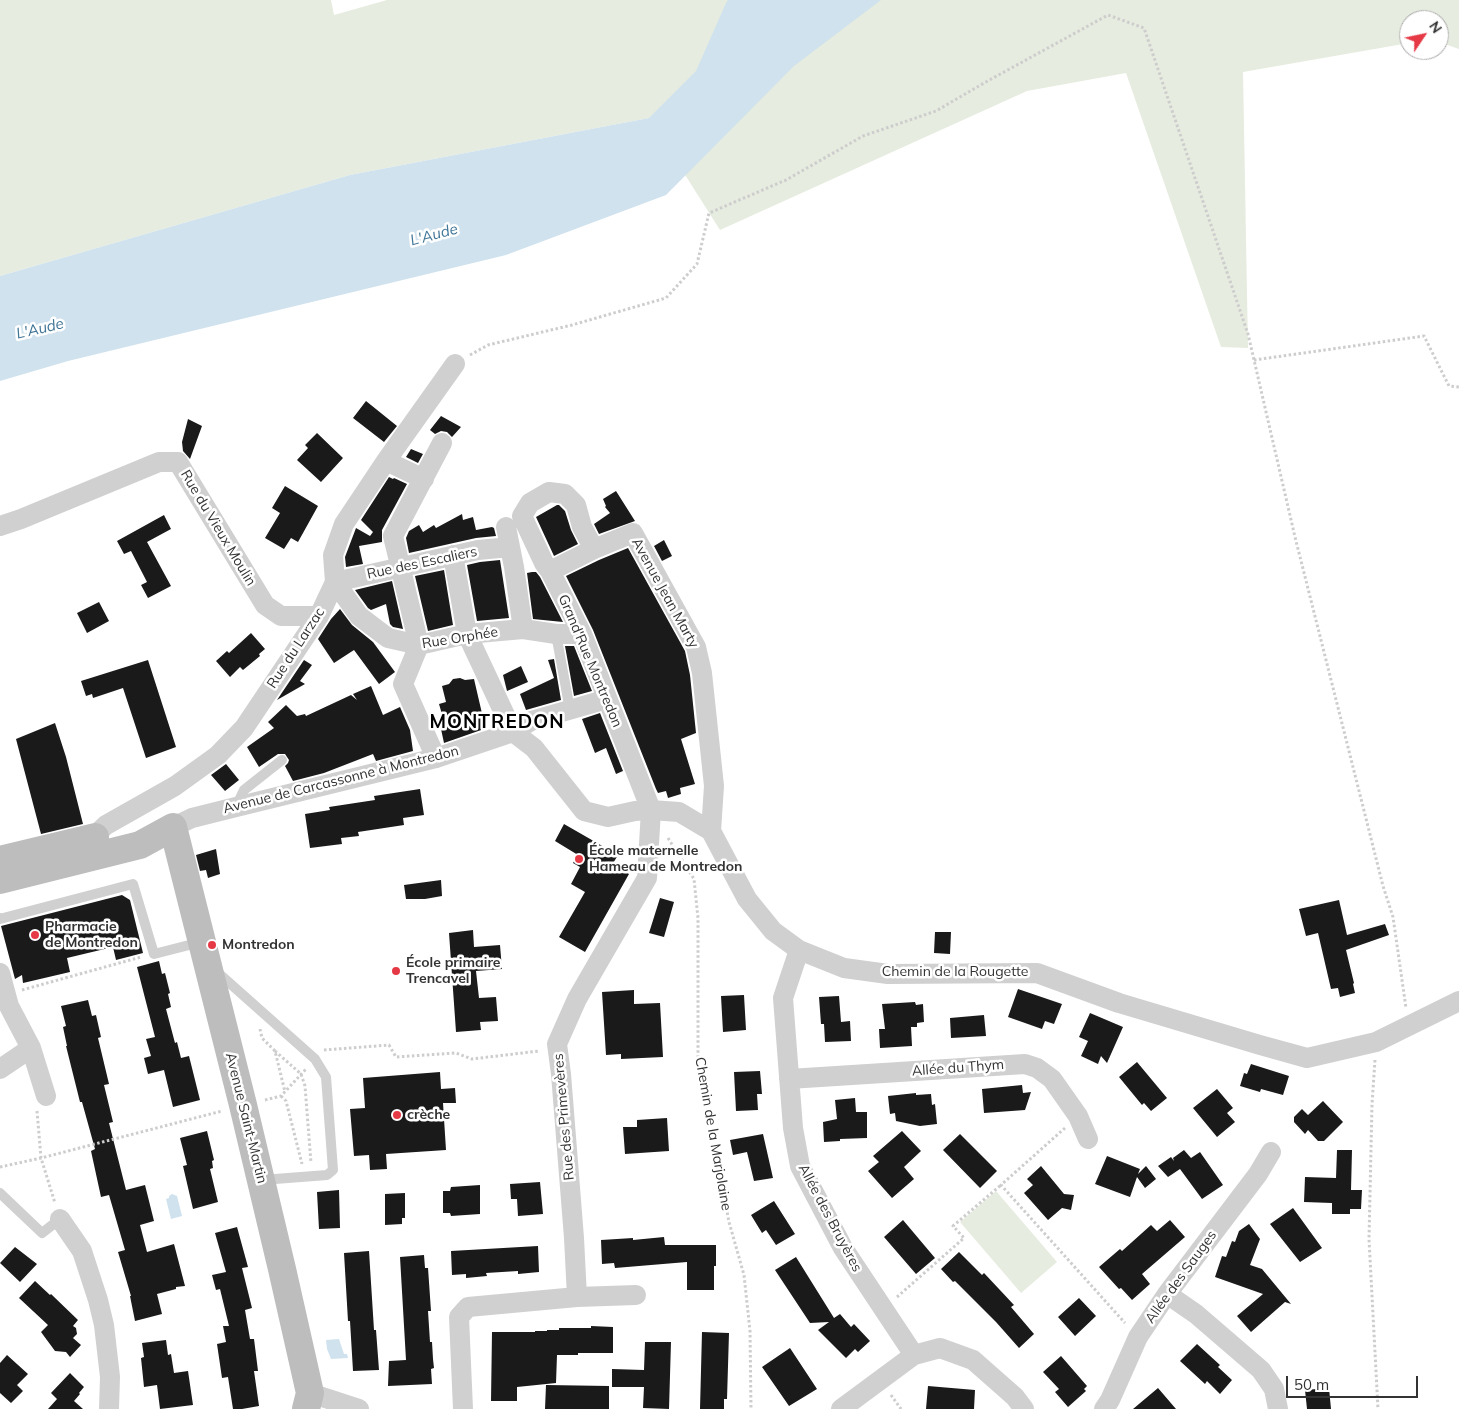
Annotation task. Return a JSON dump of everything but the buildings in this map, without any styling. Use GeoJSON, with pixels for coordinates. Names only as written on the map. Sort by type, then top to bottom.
{"type":"FeatureCollection","features":[{"type":"Feature","properties":{"kind":"street","name":"Rue du Larzac"},"geometry":{"type":"LineString","coordinates":[[96,846],[106,825],[175,786],[218,755],[244,728],[319,616],[334,582],[333,555],[344,524],[386,460],[455,364]]}},
{"type":"Feature","properties":{"kind":"street"},"geometry":{"type":"LineString","coordinates":[[436,758],[403,684],[419,645],[393,536],[442,443]]}},
{"type":"Feature","properties":{"kind":"street"},"geometry":{"type":"LineString","coordinates":[[386,460],[424,479]]}},
{"type":"Feature","properties":{"kind":"street","name":"Rue du Vieux Moulin"},"geometry":{"type":"LineString","coordinates":[[0,526],[159,462],[178,462],[265,605],[280,616],[319,616]]}},
{"type":"Feature","properties":{"kind":"street"},"geometry":{"type":"LineString","coordinates":[[523,629],[510,547],[514,522],[530,503],[549,492],[565,494],[576,505],[582,527],[594,549]]}},
{"type":"Feature","properties":{"kind":"street","name":"Grand'Rue Montredon"},"geometry":{"type":"LineString","coordinates":[[514,522],[547,567],[582,634],[651,810]]}},
{"type":"Feature","properties":{"kind":"street","name":"Avenue Jean Marty"},"geometry":{"type":"LineString","coordinates":[[514,567],[547,567],[633,533],[696,647],[702,672],[714,786],[711,831]]}},
{"type":"Feature","properties":{"kind":"street","name":"Rue des Escaliers"},"geometry":{"type":"LineString","coordinates":[[334,582],[478,550],[510,547]]}},
{"type":"Feature","properties":{"kind":"street"},"geometry":{"type":"LineString","coordinates":[[453,555],[467,634],[513,732],[534,748],[584,811],[608,817],[635,811],[679,812],[711,831]]}},
{"type":"Feature","properties":{"kind":"street","name":"Rue Orphée"},"geometry":{"type":"LineString","coordinates":[[334,582],[359,616],[388,638],[419,645],[467,634],[523,629],[556,634],[582,634]]}},
{"type":"Feature","properties":{"kind":"street","name":"Avenue de Carcassonne à Montredon"},"geometry":{"type":"LineString","coordinates":[[173,827],[192,818],[436,758],[513,732],[531,721],[607,698]]}},
{"type":"Feature","properties":{"kind":"street","name":"Rue des Primevères"},"geometry":{"type":"LineString","coordinates":[[577,1297],[574,1238],[557,1044],[577,999],[647,878],[651,810]]}},
{"type":"Feature","properties":{"kind":"street"},"geometry":{"type":"LineString","coordinates":[[0,860],[96,846],[140,845],[173,827]]}},
{"type":"Feature","properties":{"kind":"street","name":"Avenue Saint-Martin"},"geometry":{"type":"LineString","coordinates":[[173,827],[261,1180],[308,1401]]}},
{"type":"Feature","properties":{"kind":"street","name":"Chemin de la Rougette"},"geometry":{"type":"LineString","coordinates":[[711,831],[748,898],[773,931],[799,950],[844,968],[888,974],[1037,973],[1118,1003],[1260,1046],[1307,1058],[1376,1042],[1459,1001]]}},
{"type":"Feature","properties":{"kind":"street"},"geometry":{"type":"LineString","coordinates":[[0,880],[96,846]]}},
{"type":"Feature","properties":{"kind":"street","name":"Allée des Bruyères"},"geometry":{"type":"LineString","coordinates":[[799,950],[783,998],[793,1128],[800,1166],[843,1248],[914,1355]]}},
{"type":"Feature","properties":{"kind":"street"},"geometry":{"type":"LineString","coordinates":[[0,972],[8,1000],[31,1048],[46,1096]]}},
{"type":"Feature","properties":{"kind":"street"},"geometry":{"type":"LineString","coordinates":[[0,1069],[31,1048]]}},
{"type":"Feature","properties":{"kind":"street","name":"Allée du Thym"},"geometry":{"type":"LineString","coordinates":[[789,1079],[1025,1064],[1037,1068],[1052,1079],[1078,1116],[1088,1139]]}},
{"type":"Feature","properties":{"kind":"street","name":"Allée des Sauges"},"geometry":{"type":"LineString","coordinates":[[1104,1409],[1110,1400],[1138,1337],[1167,1294],[1258,1174],[1271,1152]]}},
{"type":"Feature","properties":{"kind":"street"},"geometry":{"type":"LineString","coordinates":[[60,1219],[82,1251],[98,1300],[104,1326],[110,1377],[109,1409]]}},
{"type":"Feature","properties":{"kind":"street"},"geometry":{"type":"LineString","coordinates":[[1167,1294],[1196,1314],[1261,1370],[1274,1389],[1278,1409]]}},
{"type":"Feature","properties":{"kind":"street"},"geometry":{"type":"LineString","coordinates":[[463,1409],[459,1317],[468,1307],[577,1297],[636,1295]]}},
{"type":"Feature","properties":{"kind":"street"},"geometry":{"type":"LineString","coordinates":[[841,1409],[914,1355],[940,1348],[973,1360],[1015,1397],[1024,1409]]}},
{"type":"Feature","properties":{"kind":"street"},"geometry":{"type":"LineString","coordinates":[[308,1401],[358,1409]]}},
{"type":"Feature","properties":{"kind":"lane"},"geometry":{"type":"LineString","coordinates":[[556,634],[570,710]]}},
{"type":"Feature","properties":{"kind":"lane"},"geometry":{"type":"LineString","coordinates":[[236,807],[244,790],[282,760]]}},
{"type":"Feature","properties":{"kind":"lane"},"geometry":{"type":"LineString","coordinates":[[0,918],[133,884],[154,954],[205,953],[315,1059],[326,1077],[333,1170],[328,1175],[261,1180]]}},
{"type":"Feature","properties":{"kind":"lane"},"geometry":{"type":"LineString","coordinates":[[0,1193],[42,1232],[60,1219]]}},
{"type":"Feature","properties":{"kind":"path"},"geometry":{"type":"LineString","coordinates":[[455,364],[488,345],[572,325],[666,298],[697,264],[709,213],[786,180],[863,136],[936,111],[1108,15],[1144,28],[1248,334],[1295,537],[1393,917],[1408,1026]]}},
{"type":"Feature","properties":{"kind":"path"},"geometry":{"type":"LineString","coordinates":[[1254,360],[1424,336],[1449,386],[1459,386]]}},
{"type":"Feature","properties":{"kind":"path","name":"Chemin de la Marjolaine"},"geometry":{"type":"LineString","coordinates":[[651,810],[694,879],[698,918],[698,1058],[729,1222],[744,1275],[750,1331],[751,1409]]}},
{"type":"Feature","properties":{"kind":"path"},"geometry":{"type":"LineString","coordinates":[[8,1000],[154,954]]}},
{"type":"Feature","properties":{"kind":"path"},"geometry":{"type":"LineString","coordinates":[[259,1022],[262,1038],[301,1074],[305,1086],[311,1163],[302,1164]]}},
{"type":"Feature","properties":{"kind":"path"},"geometry":{"type":"LineString","coordinates":[[1376,1042],[1372,1104],[1369,1240],[1378,1409]]}},
{"type":"Feature","properties":{"kind":"path"},"geometry":{"type":"LineString","coordinates":[[0,1166],[42,1158],[281,1096],[324,1050],[389,1045],[396,1057],[456,1053],[472,1059],[558,1049]]}},
{"type":"Feature","properties":{"kind":"path"},"geometry":{"type":"LineString","coordinates":[[275,1051],[285,1092]]}},
{"type":"Feature","properties":{"kind":"path"},"geometry":{"type":"LineString","coordinates":[[46,1096],[36,1112],[42,1158],[60,1219]]}},
{"type":"Feature","properties":{"kind":"path"},"geometry":{"type":"LineString","coordinates":[[281,1096],[286,1101],[305,1176]]}},
{"type":"Feature","properties":{"kind":"path"},"geometry":{"type":"LineString","coordinates":[[883,1309],[964,1238],[954,1226],[1078,1116]]}},
{"type":"Feature","properties":{"kind":"path"},"geometry":{"type":"LineString","coordinates":[[1001,1185],[1138,1337]]}},
{"type":"Feature","properties":{"kind":"shaded area"},"geometry":{"type":"Polygon","coordinates":[[[0,0],[331,0],[334,15],[387,0],[1459,0],[1459,49],[1449,46],[1449,10],[1399,10],[1399,45],[1243,72],[1248,348],[1221,347],[1126,73],[1027,91],[720,230],[649,118],[350,175],[0,276],[0,0]]]}},
{"type":"Feature","properties":{"kind":"shaded area"},"geometry":{"type":"Polygon","coordinates":[[[996,1191],[1057,1262],[1021,1293],[960,1222],[996,1191]]]}},
{"type":"Feature","properties":{"kind":"water","name":"L'Aude"},"geometry":{"type":"Polygon","coordinates":[[[728,0],[881,0],[794,66],[666,195],[506,255],[68,361],[0,381],[0,276],[350,175],[649,118],[696,71],[728,0]]]}},
{"type":"Feature","properties":{"kind":"water"},"geometry":{"type":"Polygon","coordinates":[[[172,1194],[177,1196],[182,1216],[171,1219],[166,1199],[172,1194]]]}},
{"type":"Feature","properties":{"kind":"water"},"geometry":{"type":"Polygon","coordinates":[[[339,1339],[344,1354],[347,1354],[348,1358],[331,1359],[326,1340],[339,1339]]]}},
{"type":"Feature","properties":{"kind":"place","name":"École maternelle Hameau de Montredon"},"geometry":{"type":"Point","coordinates":[579,859]}},
{"type":"Feature","properties":{"kind":"place","name":"Pharmacie de Montredon"},"geometry":{"type":"Point","coordinates":[35,935]}},
{"type":"Feature","properties":{"kind":"place","name":"Montredon"},"geometry":{"type":"Point","coordinates":[212,945]}},
{"type":"Feature","properties":{"kind":"place","name":"École primaire Trencavel"},"geometry":{"type":"Point","coordinates":[396,971]}},
{"type":"Feature","properties":{"kind":"place","name":"crèche"},"geometry":{"type":"Point","coordinates":[397,1115]}},
{"type":"Feature","properties":{"kind":"district","name":"MONTREDON"},"geometry":{"type":"Point","coordinates":[497,722]}}]}
